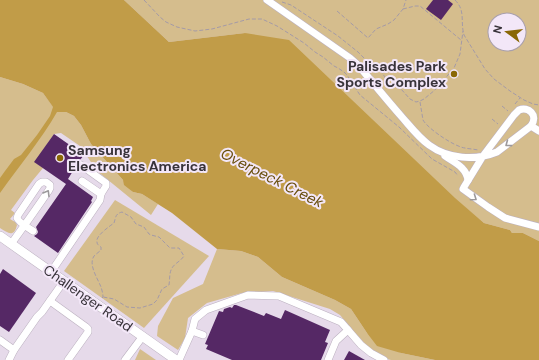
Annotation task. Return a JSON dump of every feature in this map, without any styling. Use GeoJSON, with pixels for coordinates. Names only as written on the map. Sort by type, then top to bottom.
{"type":"FeatureCollection","features":[{"type":"Feature","properties":{"kind":"main road","name":"Challenger Road"},"geometry":{"type":"LineString","coordinates":[[0,236],[176,360]]}},
{"type":"Feature","properties":{"kind":"lane"},"geometry":{"type":"LineString","coordinates":[[267,0],[350,58],[359,66],[413,130],[428,145],[442,152],[461,166],[467,174],[468,180]]}},
{"type":"Feature","properties":{"kind":"lane"},"geometry":{"type":"LineString","coordinates":[[442,152],[473,158],[482,156],[490,155],[531,126],[534,122],[533,114],[528,111],[518,110],[482,156],[463,190],[505,218],[539,227]]}},
{"type":"Feature","properties":{"kind":"lane"},"geometry":{"type":"LineString","coordinates":[[531,126],[539,131]]}},
{"type":"Feature","properties":{"kind":"lane"},"geometry":{"type":"LineString","coordinates":[[51,272],[62,252],[100,200],[100,194],[106,186],[106,183],[81,165]]}},
{"type":"Feature","properties":{"kind":"lane"},"geometry":{"type":"LineString","coordinates":[[11,244],[25,225],[49,190],[50,187],[48,183],[44,182],[39,184],[17,218],[18,220],[25,225],[33,231]]}},
{"type":"Feature","properties":{"kind":"lane"},"geometry":{"type":"LineString","coordinates":[[82,182],[100,194]]}},
{"type":"Feature","properties":{"kind":"lane"},"geometry":{"type":"LineString","coordinates":[[8,360],[37,317],[64,281]]}},
{"type":"Feature","properties":{"kind":"lane"},"geometry":{"type":"LineString","coordinates":[[180,360],[192,331],[195,319],[206,310],[248,295],[279,296],[341,322],[361,345],[371,353],[384,360]]}},
{"type":"Feature","properties":{"kind":"lane"},"geometry":{"type":"LineString","coordinates":[[50,301],[88,329],[88,332],[68,360]]}},
{"type":"Feature","properties":{"kind":"lane"},"geometry":{"type":"LineString","coordinates":[[328,360],[336,341],[348,330]]}},
{"type":"Feature","properties":{"kind":"lane"},"geometry":{"type":"LineString","coordinates":[[192,331],[203,335]]}},
{"type":"Feature","properties":{"kind":"lane"},"geometry":{"type":"LineString","coordinates":[[125,360],[142,336]]}},
{"type":"Feature","properties":{"kind":"lane"},"geometry":{"type":"LineString","coordinates":[[0,340],[14,350]]}},
{"type":"Feature","properties":{"kind":"path"},"geometry":{"type":"LineString","coordinates":[[144,0],[166,22],[177,27],[196,31],[212,29],[249,19],[262,19],[278,26],[344,72],[360,95],[399,127],[432,159],[455,172],[458,176]]}},
{"type":"Feature","properties":{"kind":"path"},"geometry":{"type":"LineString","coordinates":[[337,12],[368,38],[376,29],[394,20],[403,9],[406,0]]}},
{"type":"Feature","properties":{"kind":"path"},"geometry":{"type":"LineString","coordinates":[[282,2],[291,5],[338,36],[381,71],[388,82],[401,89],[410,99],[416,102],[424,100],[435,90],[454,68],[460,54],[463,31],[462,10],[460,5],[455,0]]}},
{"type":"Feature","properties":{"kind":"path"},"geometry":{"type":"LineString","coordinates":[[403,9],[420,6],[462,40]]}},
{"type":"Feature","properties":{"kind":"path"},"geometry":{"type":"LineString","coordinates":[[463,31],[485,69],[494,79],[524,100],[539,105]]}},
{"type":"Feature","properties":{"kind":"path"},"geometry":{"type":"LineString","coordinates":[[420,101],[425,124],[453,144],[479,150],[482,156]]}},
{"type":"Feature","properties":{"kind":"path"},"geometry":{"type":"LineString","coordinates":[[502,106],[514,115]]}},
{"type":"Feature","properties":{"kind":"path"},"geometry":{"type":"LineString","coordinates":[[492,119],[504,128]]}},
{"type":"Feature","properties":{"kind":"path"},"geometry":{"type":"LineString","coordinates":[[122,212],[130,217],[136,224],[144,227],[151,235],[159,237],[170,248],[179,248],[182,252],[184,256],[172,268],[168,285],[162,289],[157,300],[153,304],[140,308],[129,308],[123,306],[114,299],[103,298],[101,287],[92,265],[92,261],[95,255],[101,250],[101,247],[97,244],[97,238],[114,223],[117,214],[122,212]]}},
{"type":"Feature","properties":{"kind":"shaded area"},"geometry":{"type":"Polygon","coordinates":[[[124,0],[539,0],[539,241],[523,233],[512,233],[510,230],[484,223],[245,33],[169,42],[124,0]]]}},
{"type":"Feature","properties":{"kind":"shaded area"},"geometry":{"type":"Polygon","coordinates":[[[0,77],[23,84],[43,93],[57,112],[66,112],[74,116],[81,125],[91,144],[133,192],[142,194],[158,204],[151,215],[97,171],[80,146],[61,133],[54,134],[35,162],[43,168],[11,210],[15,213],[10,219],[17,225],[16,229],[12,233],[8,233],[0,228],[0,77]]]}},
{"type":"Feature","properties":{"kind":"shaded area"},"geometry":{"type":"Polygon","coordinates":[[[115,200],[209,256],[144,328],[64,271],[115,200]]]}},
{"type":"Feature","properties":{"kind":"shaded area"},"geometry":{"type":"Polygon","coordinates":[[[217,249],[241,251],[258,257],[282,277],[335,300],[351,309],[367,333],[401,353],[435,360],[391,360],[383,358],[370,349],[340,315],[330,309],[273,291],[242,293],[207,303],[188,318],[185,338],[178,350],[157,336],[158,326],[173,298],[203,284],[217,249]]]}},
{"type":"Feature","properties":{"kind":"shaded area"},"geometry":{"type":"Polygon","coordinates":[[[140,349],[156,360],[135,360],[140,349]]]}},
{"type":"Feature","properties":{"kind":"water","name":"Overpeck Creek"},"geometry":{"type":"Polygon","coordinates":[[[0,0],[124,0],[169,42],[245,33],[289,40],[455,198],[484,223],[510,230],[512,233],[523,233],[539,241],[539,360],[435,360],[377,346],[351,309],[335,300],[282,277],[258,257],[241,251],[217,249],[172,213],[142,194],[133,192],[124,185],[123,180],[91,144],[81,125],[74,116],[66,112],[57,112],[37,143],[0,193],[0,178],[14,159],[21,155],[37,135],[50,116],[53,107],[43,93],[23,84],[0,77],[0,0]]]}},
{"type":"Feature","properties":{"kind":"building"},"geometry":{"type":"Polygon","coordinates":[[[433,0],[448,0],[453,4],[441,20],[426,9],[433,0]]]}},
{"type":"Feature","properties":{"kind":"building"},"geometry":{"type":"Polygon","coordinates":[[[54,134],[84,155],[77,162],[68,179],[93,197],[92,202],[58,253],[34,236],[38,232],[36,227],[66,184],[34,162],[54,134]]]}},
{"type":"Feature","properties":{"kind":"building"},"geometry":{"type":"Polygon","coordinates":[[[3,269],[36,293],[9,332],[0,326],[0,274],[3,269]]]}},
{"type":"Feature","properties":{"kind":"building"},"geometry":{"type":"Polygon","coordinates":[[[234,305],[264,316],[266,313],[281,319],[285,310],[330,330],[325,342],[328,343],[321,360],[232,360],[206,349],[208,345],[205,344],[219,311],[223,312],[224,309],[230,307],[232,308],[234,305]]]}},
{"type":"Feature","properties":{"kind":"building"},"geometry":{"type":"Polygon","coordinates":[[[349,351],[365,360],[344,360],[349,351]]]}},
{"type":"Feature","properties":{"kind":"place","name":"Palisades Park Sports Complex"},"geometry":{"type":"Point","coordinates":[454,74]}},
{"type":"Feature","properties":{"kind":"place","name":"Samsung Electronics America"},"geometry":{"type":"Point","coordinates":[60,158]}}]}
